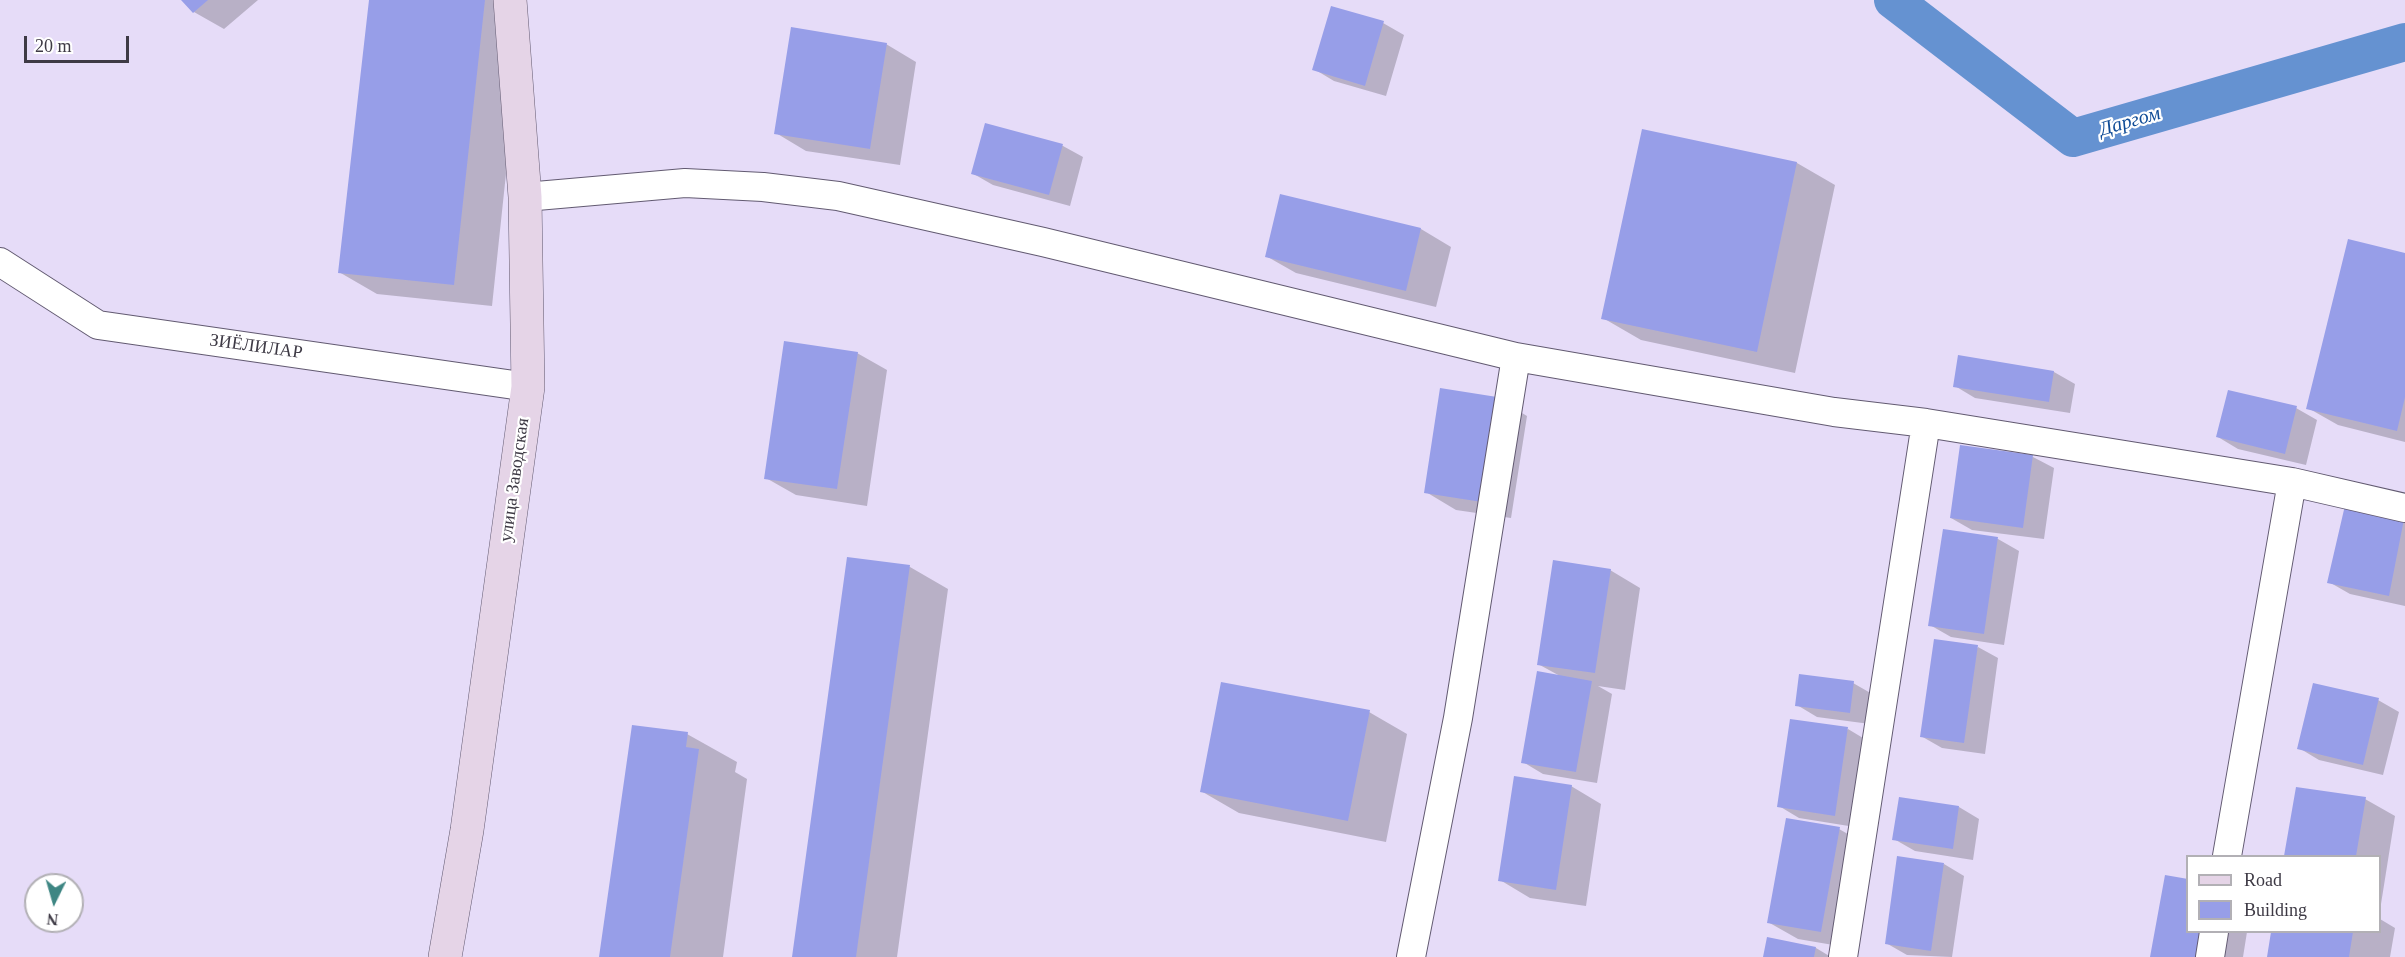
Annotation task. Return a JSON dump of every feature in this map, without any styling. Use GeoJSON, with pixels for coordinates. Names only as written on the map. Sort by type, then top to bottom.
{"type":"FeatureCollection","features":[{"type":"Feature","properties":{"kind":"main road","name":"улица Заводская"},"geometry":{"type":"LineString","coordinates":[[445,957],[467,830],[528,387],[525,197],[510,0]]}},
{"type":"Feature","properties":{"kind":"street"},"geometry":{"type":"LineString","coordinates":[[525,197],[685,183],[763,187],[838,196],[1043,242],[1516,357],[1834,412],[1926,423],[2292,482],[2405,508]]}},
{"type":"Feature","properties":{"kind":"street","name":"ЗИЁЛИЛАР"},"geometry":{"type":"LineString","coordinates":[[0,262],[98,325],[528,387]]}},
{"type":"Feature","properties":{"kind":"street"},"geometry":{"type":"LineString","coordinates":[[1412,957],[1458,718],[1516,357]]}},
{"type":"Feature","properties":{"kind":"street"},"geometry":{"type":"LineString","coordinates":[[1843,957],[1926,423]]}},
{"type":"Feature","properties":{"kind":"street"},"geometry":{"type":"LineString","coordinates":[[2227,855],[2292,482]]}},
{"type":"Feature","properties":{"kind":"street"},"geometry":{"type":"LineString","coordinates":[[2210,957],[2214,933]]}},
{"type":"Feature","properties":{"kind":"building"},"geometry":{"type":"Polygon","coordinates":[[[181,0],[208,0],[193,13],[181,0]]]}},
{"type":"Feature","properties":{"kind":"building"},"geometry":{"type":"Polygon","coordinates":[[[369,0],[485,0],[454,285],[338,273],[369,0]]]}},
{"type":"Feature","properties":{"kind":"building"},"geometry":{"type":"Polygon","coordinates":[[[1331,6],[1384,21],[1365,86],[1312,70],[1331,6]]]}},
{"type":"Feature","properties":{"kind":"building"},"geometry":{"type":"Polygon","coordinates":[[[791,27],[887,43],[870,149],[774,134],[791,27]]]}},
{"type":"Feature","properties":{"kind":"building"},"geometry":{"type":"Polygon","coordinates":[[[985,123],[1063,144],[1049,195],[971,174],[985,123]]]}},
{"type":"Feature","properties":{"kind":"building"},"geometry":{"type":"Polygon","coordinates":[[[1642,129],[1797,162],[1757,352],[1601,319],[1642,129]]]}},
{"type":"Feature","properties":{"kind":"building"},"geometry":{"type":"Polygon","coordinates":[[[1280,194],[1421,228],[1406,291],[1265,257],[1280,194]]]}},
{"type":"Feature","properties":{"kind":"building"},"geometry":{"type":"Polygon","coordinates":[[[2348,239],[2405,253],[2405,397],[2397,431],[2306,409],[2348,239]]]}},
{"type":"Feature","properties":{"kind":"building"},"geometry":{"type":"Polygon","coordinates":[[[784,341],[858,352],[837,489],[764,479],[784,341]]]}},
{"type":"Feature","properties":{"kind":"building"},"geometry":{"type":"Polygon","coordinates":[[[1958,355],[2054,371],[2049,402],[1953,387],[1958,355]]]}},
{"type":"Feature","properties":{"kind":"building"},"geometry":{"type":"Polygon","coordinates":[[[1440,388],[1497,397],[1482,502],[1424,493],[1440,388]]]}},
{"type":"Feature","properties":{"kind":"building"},"geometry":{"type":"Polygon","coordinates":[[[2228,390],[2297,406],[2285,454],[2216,437],[2228,390]]]}},
{"type":"Feature","properties":{"kind":"building"},"geometry":{"type":"Polygon","coordinates":[[[1960,445],[2033,455],[2023,528],[1950,518],[1960,445]]]}},
{"type":"Feature","properties":{"kind":"building"},"geometry":{"type":"Polygon","coordinates":[[[2346,501],[2405,514],[2389,596],[2327,583],[2346,501]]]}},
{"type":"Feature","properties":{"kind":"building"},"geometry":{"type":"Polygon","coordinates":[[[1943,529],[1998,537],[1984,634],[1928,626],[1943,529]]]}},
{"type":"Feature","properties":{"kind":"building"},"geometry":{"type":"Polygon","coordinates":[[[847,557],[910,565],[856,957],[792,957],[847,557]]]}},
{"type":"Feature","properties":{"kind":"building"},"geometry":{"type":"Polygon","coordinates":[[[1553,560],[1611,569],[1595,673],[1537,665],[1553,560]]]}},
{"type":"Feature","properties":{"kind":"building"},"geometry":{"type":"Polygon","coordinates":[[[1934,639],[1978,645],[1964,743],[1920,737],[1934,639]]]}},
{"type":"Feature","properties":{"kind":"building"},"geometry":{"type":"Polygon","coordinates":[[[1537,671],[1592,681],[1576,772],[1521,763],[1537,671]]]}},
{"type":"Feature","properties":{"kind":"building"},"geometry":{"type":"Polygon","coordinates":[[[1799,674],[1854,681],[1850,713],[1795,706],[1799,674]]]}},
{"type":"Feature","properties":{"kind":"building"},"geometry":{"type":"Polygon","coordinates":[[[1221,682],[1370,710],[1348,821],[1200,792],[1221,682]]]}},
{"type":"Feature","properties":{"kind":"building"},"geometry":{"type":"Polygon","coordinates":[[[2313,683],[2379,698],[2363,765],[2297,749],[2313,683]]]}},
{"type":"Feature","properties":{"kind":"building"},"geometry":{"type":"Polygon","coordinates":[[[1790,719],[1848,727],[1835,816],[1777,807],[1790,719]]]}},
{"type":"Feature","properties":{"kind":"building"},"geometry":{"type":"Polygon","coordinates":[[[632,725],[688,732],[686,747],[699,749],[670,957],[599,957],[632,725]]]}},
{"type":"Feature","properties":{"kind":"building"},"geometry":{"type":"Polygon","coordinates":[[[1514,776],[1572,785],[1556,890],[1498,881],[1514,776]]]}},
{"type":"Feature","properties":{"kind":"building"},"geometry":{"type":"Polygon","coordinates":[[[2296,787],[2366,797],[2356,855],[2284,855],[2296,787]]]}},
{"type":"Feature","properties":{"kind":"building"},"geometry":{"type":"Polygon","coordinates":[[[1899,797],[1959,806],[1953,849],[1892,840],[1899,797]]]}},
{"type":"Feature","properties":{"kind":"building"},"geometry":{"type":"Polygon","coordinates":[[[1786,818],[1840,827],[1821,932],[1767,923],[1786,818]]]}},
{"type":"Feature","properties":{"kind":"building"},"geometry":{"type":"Polygon","coordinates":[[[1897,856],[1944,863],[1931,951],[1885,944],[1897,856]]]}},
{"type":"Feature","properties":{"kind":"building"},"geometry":{"type":"Polygon","coordinates":[[[2165,875],[2186,879],[2186,933],[2214,933],[2209,957],[2150,957],[2165,875]]]}},
{"type":"Feature","properties":{"kind":"building"},"geometry":{"type":"Polygon","coordinates":[[[2271,933],[2353,933],[2349,957],[2267,957],[2271,933]]]}},
{"type":"Feature","properties":{"kind":"building"},"geometry":{"type":"Polygon","coordinates":[[[1767,937],[1816,947],[1814,957],[1763,957],[1767,937]]]}},
{"type":"Feature","properties":{"kind":"waterway","name":"Даргом"},"geometry":{"type":"LineString","coordinates":[[1893,0],[2073,138],[2405,42]]}}]}
